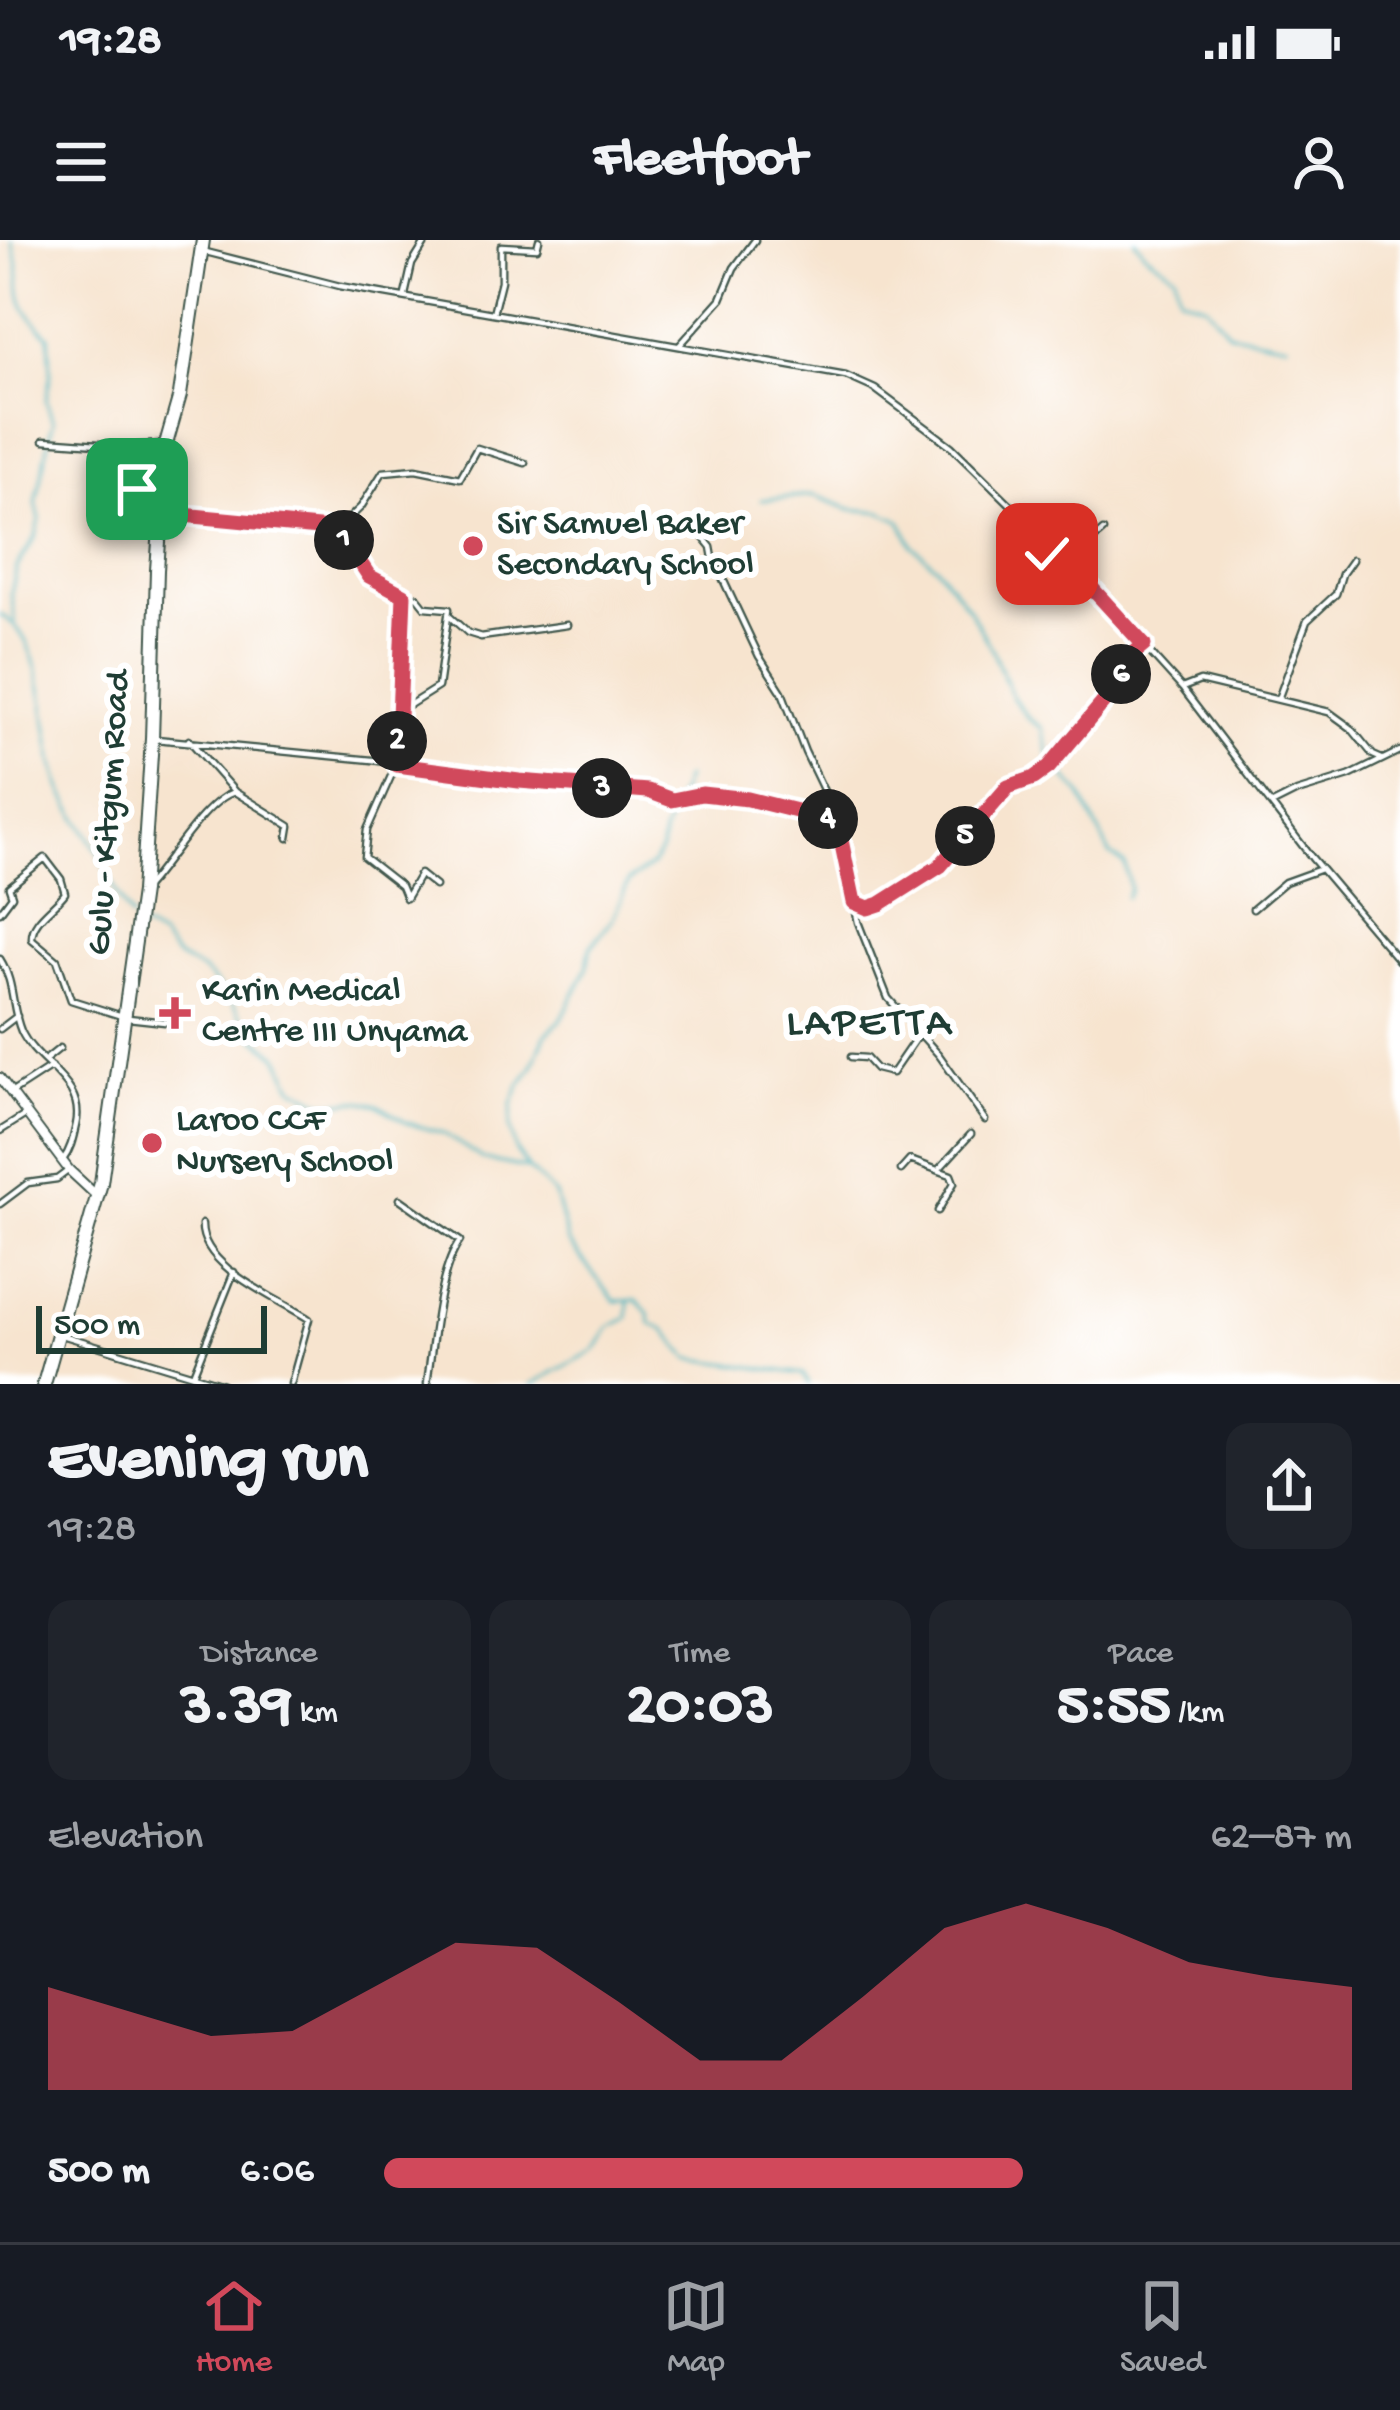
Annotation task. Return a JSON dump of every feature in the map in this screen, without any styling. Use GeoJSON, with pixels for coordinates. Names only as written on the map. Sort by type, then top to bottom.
{"type":"FeatureCollection","features":[{"type":"Feature","properties":{"kind":"main road","name":"Gulu - Kitgum Road"},"geometry":{"type":"LineString","coordinates":[[44,1384],[98,1197],[142,892],[166,444],[181,394],[202,246]]}},
{"type":"Feature","properties":{"kind":"street"},"geometry":{"type":"LineString","coordinates":[[404,298],[412,264],[427,240]]}},
{"type":"Feature","properties":{"kind":"street"},"geometry":{"type":"LineString","coordinates":[[493,313],[501,281],[502,245],[537,248],[539,240]]}},
{"type":"Feature","properties":{"kind":"street"},"geometry":{"type":"LineString","coordinates":[[679,346],[721,299],[734,268],[755,240]]}},
{"type":"Feature","properties":{"kind":"street"},"geometry":{"type":"LineString","coordinates":[[202,246],[289,275],[846,376],[875,389],[973,465],[1068,562],[1182,688],[1321,869],[1400,962]]}},
{"type":"Feature","properties":{"kind":"street"},"geometry":{"type":"LineString","coordinates":[[46,441],[166,444]]}},
{"type":"Feature","properties":{"kind":"street"},"geometry":{"type":"LineString","coordinates":[[339,530],[361,507],[383,472],[416,469],[460,478],[477,448],[525,463]]}},
{"type":"Feature","properties":{"kind":"street"},"geometry":{"type":"LineString","coordinates":[[122,513],[139,489],[162,507],[339,530],[369,576],[417,597],[425,607],[449,609],[438,686],[400,706]]}},
{"type":"Feature","properties":{"kind":"street"},"geometry":{"type":"LineString","coordinates":[[698,531],[711,547],[759,656],[782,692],[837,821],[854,902],[888,998],[939,1054],[985,1120]]}},
{"type":"Feature","properties":{"kind":"street"},"geometry":{"type":"LineString","coordinates":[[1068,562],[1103,531]]}},
{"type":"Feature","properties":{"kind":"street"},"geometry":{"type":"LineString","coordinates":[[1036,562],[1056,549]]}},
{"type":"Feature","properties":{"kind":"street"},"geometry":{"type":"LineString","coordinates":[[1278,699],[1307,621],[1336,594],[1352,560]]}},
{"type":"Feature","properties":{"kind":"street"},"geometry":{"type":"LineString","coordinates":[[404,595],[397,765],[367,830],[364,856],[401,886],[406,898],[420,874],[435,886]]}},
{"type":"Feature","properties":{"kind":"street"},"geometry":{"type":"LineString","coordinates":[[448,616],[481,638],[567,625]]}},
{"type":"Feature","properties":{"kind":"street"},"geometry":{"type":"LineString","coordinates":[[854,902],[868,908],[880,904],[939,867],[1008,787],[1049,767],[1117,686],[1125,661],[1144,645]]}},
{"type":"Feature","properties":{"kind":"street"},"geometry":{"type":"LineString","coordinates":[[1182,688],[1201,681],[1332,713],[1366,744],[1376,760]]}},
{"type":"Feature","properties":{"kind":"street"},"geometry":{"type":"LineString","coordinates":[[152,739],[648,791],[672,800],[702,794],[748,799],[837,821]]}},
{"type":"Feature","properties":{"kind":"street"},"geometry":{"type":"LineString","coordinates":[[189,740],[235,792],[290,826],[288,838]]}},
{"type":"Feature","properties":{"kind":"street"},"geometry":{"type":"LineString","coordinates":[[1272,805],[1400,753]]}},
{"type":"Feature","properties":{"kind":"street"},"geometry":{"type":"LineString","coordinates":[[142,892],[207,812],[227,793],[235,792]]}},
{"type":"Feature","properties":{"kind":"street"},"geometry":{"type":"LineString","coordinates":[[0,912],[12,896],[9,887],[45,858],[65,893],[38,922],[32,939],[57,960],[71,1000],[122,1017],[173,1023]]}},
{"type":"Feature","properties":{"kind":"street"},"geometry":{"type":"LineString","coordinates":[[1253,909],[1285,882],[1321,869]]}},
{"type":"Feature","properties":{"kind":"street"},"geometry":{"type":"LineString","coordinates":[[0,959],[13,986],[20,1028],[70,1087],[78,1116],[57,1179],[28,1183],[0,1204]]}},
{"type":"Feature","properties":{"kind":"street"},"geometry":{"type":"LineString","coordinates":[[3,1027],[17,1016]]}},
{"type":"Feature","properties":{"kind":"street"},"geometry":{"type":"LineString","coordinates":[[850,1057],[866,1058],[876,1069],[892,1073],[916,1038],[908,1023]]}},
{"type":"Feature","properties":{"kind":"street"},"geometry":{"type":"LineString","coordinates":[[3,1027],[20,1028]]}},
{"type":"Feature","properties":{"kind":"street"},"geometry":{"type":"LineString","coordinates":[[45,1060],[60,1048]]}},
{"type":"Feature","properties":{"kind":"street"},"geometry":{"type":"LineString","coordinates":[[11,1093],[51,1067]]}},
{"type":"Feature","properties":{"kind":"street"},"geometry":{"type":"LineString","coordinates":[[0,1078],[65,1166],[98,1197]]}},
{"type":"Feature","properties":{"kind":"street"},"geometry":{"type":"LineString","coordinates":[[0,1131],[27,1114]]}},
{"type":"Feature","properties":{"kind":"street"},"geometry":{"type":"LineString","coordinates":[[939,1169],[971,1134]]}},
{"type":"Feature","properties":{"kind":"street"},"geometry":{"type":"LineString","coordinates":[[902,1170],[910,1160],[939,1169],[954,1181],[938,1210]]}},
{"type":"Feature","properties":{"kind":"street"},"geometry":{"type":"LineString","coordinates":[[400,1199],[460,1241],[452,1252],[435,1321],[428,1384]]}},
{"type":"Feature","properties":{"kind":"street"},"geometry":{"type":"LineString","coordinates":[[202,1224],[211,1256],[310,1321],[291,1384]]}},
{"type":"Feature","properties":{"kind":"street"},"geometry":{"type":"LineString","coordinates":[[193,1375],[234,1272]]}},
{"type":"Feature","properties":{"kind":"street"},"geometry":{"type":"LineString","coordinates":[[56,1333],[223,1384]]}},
{"type":"Feature","properties":{"kind":"waterway"},"geometry":{"type":"LineString","coordinates":[[12,240],[22,299],[49,336],[51,372],[46,400],[53,422],[36,503],[40,519],[36,536],[17,567],[11,593],[15,621]]}},
{"type":"Feature","properties":{"kind":"waterway"},"geometry":{"type":"LineString","coordinates":[[1135,240],[1175,274],[1180,296],[1206,305],[1229,333],[1287,344]]}},
{"type":"Feature","properties":{"kind":"waterway"},"geometry":{"type":"LineString","coordinates":[[761,500],[813,495],[901,521],[913,546],[937,567],[969,609],[1013,698],[1042,728],[1050,760],[1080,793],[1110,854],[1125,864],[1130,890],[1126,897]]}},
{"type":"Feature","properties":{"kind":"waterway"},"geometry":{"type":"LineString","coordinates":[[0,615],[26,641],[40,683],[58,779],[132,919]]}},
{"type":"Feature","properties":{"kind":"waterway"},"geometry":{"type":"LineString","coordinates":[[529,1169],[516,1151],[510,1128],[512,1104],[545,1035],[561,1020],[587,969],[590,948],[612,920],[629,881],[652,865],[661,850],[685,778]]}},
{"type":"Feature","properties":{"kind":"waterway"},"geometry":{"type":"LineString","coordinates":[[143,928],[161,938],[176,957],[203,971],[226,994],[255,1037],[278,1056],[293,1087],[325,1103],[378,1105],[407,1123],[443,1133],[483,1159],[529,1169],[555,1195],[568,1242],[615,1301],[637,1300],[649,1313],[651,1324],[665,1329],[689,1358],[803,1374],[809,1384]]}},
{"type":"Feature","properties":{"kind":"waterway"},"geometry":{"type":"LineString","coordinates":[[532,1384],[595,1350],[610,1327],[628,1318],[629,1302]]}},
{"type":"Feature","properties":{"kind":"place","name":"Sir Samuel Baker Secondary School"},"geometry":{"type":"Point","coordinates":[473,546]}},
{"type":"Feature","properties":{"kind":"place","name":"Karin Medical Centre III Unyama"},"geometry":{"type":"Point","coordinates":[175,1013]}},
{"type":"Feature","properties":{"kind":"place","name":"Laroo CCF Nursery School"},"geometry":{"type":"Point","coordinates":[152,1143]}},
{"type":"Feature","properties":{"kind":"district","name":"LAPETTA"},"geometry":{"type":"Point","coordinates":[870,1025]}},
{"type":"Feature","properties":{"kind":"route"},"geometry":{"type":"LineString","coordinates":[[137,489],[163,502],[162,513],[339,530],[369,576],[404,595],[397,765],[648,791],[672,800],[702,794],[748,799],[837,821],[854,902],[868,908],[939,867],[1008,787],[1049,767],[1117,686],[1125,661],[1144,645],[1056,549],[1047,554]]}}]}
